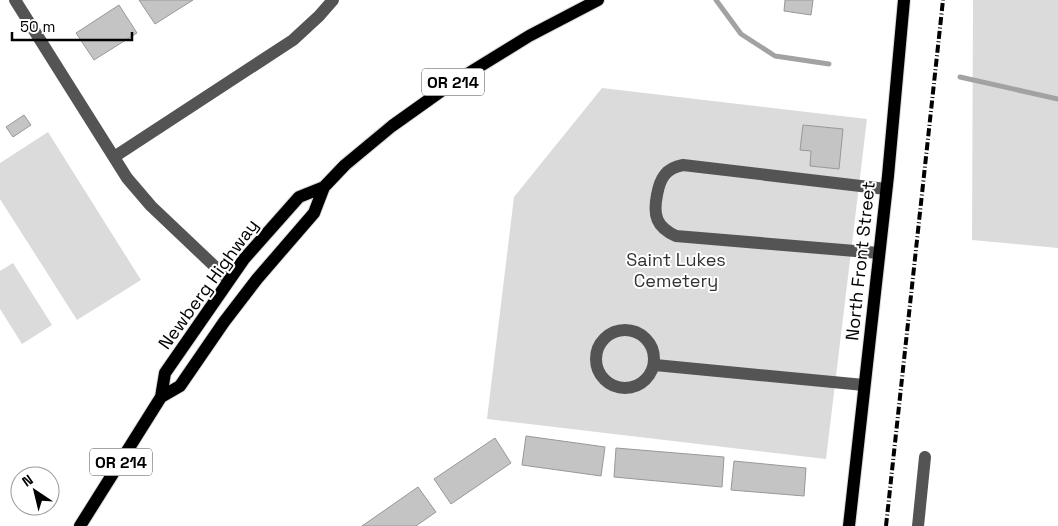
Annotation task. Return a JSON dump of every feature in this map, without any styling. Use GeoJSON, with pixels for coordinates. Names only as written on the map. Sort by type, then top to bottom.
{"type":"FeatureCollection","features":[{"type":"Feature","properties":{"kind":"main road","name":"Newberg Highway"},"geometry":{"type":"LineString","coordinates":[[80,526],[161,397],[165,373],[229,280],[298,197],[324,187],[366,146],[429,99],[521,40],[598,0]]}},
{"type":"Feature","properties":{"kind":"main road","name":"North Front Street"},"geometry":{"type":"LineString","coordinates":[[849,526],[886,189],[904,0]]}},
{"type":"Feature","properties":{"kind":"main road","name":"Newberg Highway"},"geometry":{"type":"LineString","coordinates":[[161,397],[180,386],[224,322],[257,279],[314,213],[324,187]]}},
{"type":"Feature","properties":{"kind":"street"},"geometry":{"type":"LineString","coordinates":[[15,0],[128,178],[151,206],[229,280]]}},
{"type":"Feature","properties":{"kind":"street"},"geometry":{"type":"LineString","coordinates":[[114,157],[292,40],[319,16],[333,0]]}},
{"type":"Feature","properties":{"kind":"street"},"geometry":{"type":"LineString","coordinates":[[879,253],[676,236],[661,226],[654,208],[662,177],[668,170],[683,165],[886,189]]}},
{"type":"Feature","properties":{"kind":"street"},"geometry":{"type":"LineString","coordinates":[[625,329],[638,332],[648,340],[654,352],[655,365],[649,377],[639,386],[626,389],[620,388],[613,386],[603,378],[597,367],[596,353],[602,341],[612,333],[625,329]]}},
{"type":"Feature","properties":{"kind":"street"},"geometry":{"type":"LineString","coordinates":[[655,365],[864,385]]}},
{"type":"Feature","properties":{"kind":"street"},"geometry":{"type":"LineString","coordinates":[[918,526],[925,457]]}},
{"type":"Feature","properties":{"kind":"green space"},"geometry":{"type":"Polygon","coordinates":[[[973,0],[1058,0],[1058,248],[972,240],[973,0]]]}},
{"type":"Feature","properties":{"kind":"green space","name":"Saint Lukes Cemetery"},"geometry":{"type":"Polygon","coordinates":[[[602,88],[867,119],[826,459],[487,419],[514,197],[602,88]]]}},
{"type":"Feature","properties":{"kind":"green space"},"geometry":{"type":"Polygon","coordinates":[[[48,132],[141,280],[77,320],[0,199],[0,163],[48,132]]]}},
{"type":"Feature","properties":{"kind":"green space"},"geometry":{"type":"Polygon","coordinates":[[[13,263],[52,325],[22,344],[0,309],[0,271],[13,263]]]}},
{"type":"Feature","properties":{"kind":"building"},"geometry":{"type":"Polygon","coordinates":[[[139,0],[193,0],[155,24],[139,0]]]}},
{"type":"Feature","properties":{"kind":"building"},"geometry":{"type":"Polygon","coordinates":[[[785,0],[813,0],[811,15],[784,11],[785,0]]]}},
{"type":"Feature","properties":{"kind":"building"},"geometry":{"type":"Polygon","coordinates":[[[119,5],[137,33],[94,60],[76,33],[119,5]]]}},
{"type":"Feature","properties":{"kind":"building"},"geometry":{"type":"Polygon","coordinates":[[[24,115],[31,125],[13,137],[6,127],[24,115]]]}},
{"type":"Feature","properties":{"kind":"building"},"geometry":{"type":"Polygon","coordinates":[[[803,125],[843,129],[839,169],[810,166],[811,151],[800,150],[803,125]]]}},
{"type":"Feature","properties":{"kind":"building"},"geometry":{"type":"Polygon","coordinates":[[[526,436],[605,447],[601,476],[522,465],[526,436]]]}},
{"type":"Feature","properties":{"kind":"building"},"geometry":{"type":"Polygon","coordinates":[[[495,438],[511,463],[451,504],[434,479],[495,438]]]}},
{"type":"Feature","properties":{"kind":"building"},"geometry":{"type":"Polygon","coordinates":[[[616,448],[724,457],[722,487],[614,477],[616,448]]]}},
{"type":"Feature","properties":{"kind":"building"},"geometry":{"type":"Polygon","coordinates":[[[734,461],[806,468],[804,496],[731,490],[734,461]]]}},
{"type":"Feature","properties":{"kind":"building"},"geometry":{"type":"Polygon","coordinates":[[[418,487],[436,512],[416,526],[362,526],[418,487]]]}},
{"type":"Feature","properties":{"kind":"waterway"},"geometry":{"type":"LineString","coordinates":[[716,0],[741,34],[775,56],[829,64]]}},
{"type":"Feature","properties":{"kind":"waterway"},"geometry":{"type":"LineString","coordinates":[[960,77],[1058,99]]}},
{"type":"Feature","properties":{"kind":"railway"},"geometry":{"type":"LineString","coordinates":[[886,526],[943,0]]}}]}
